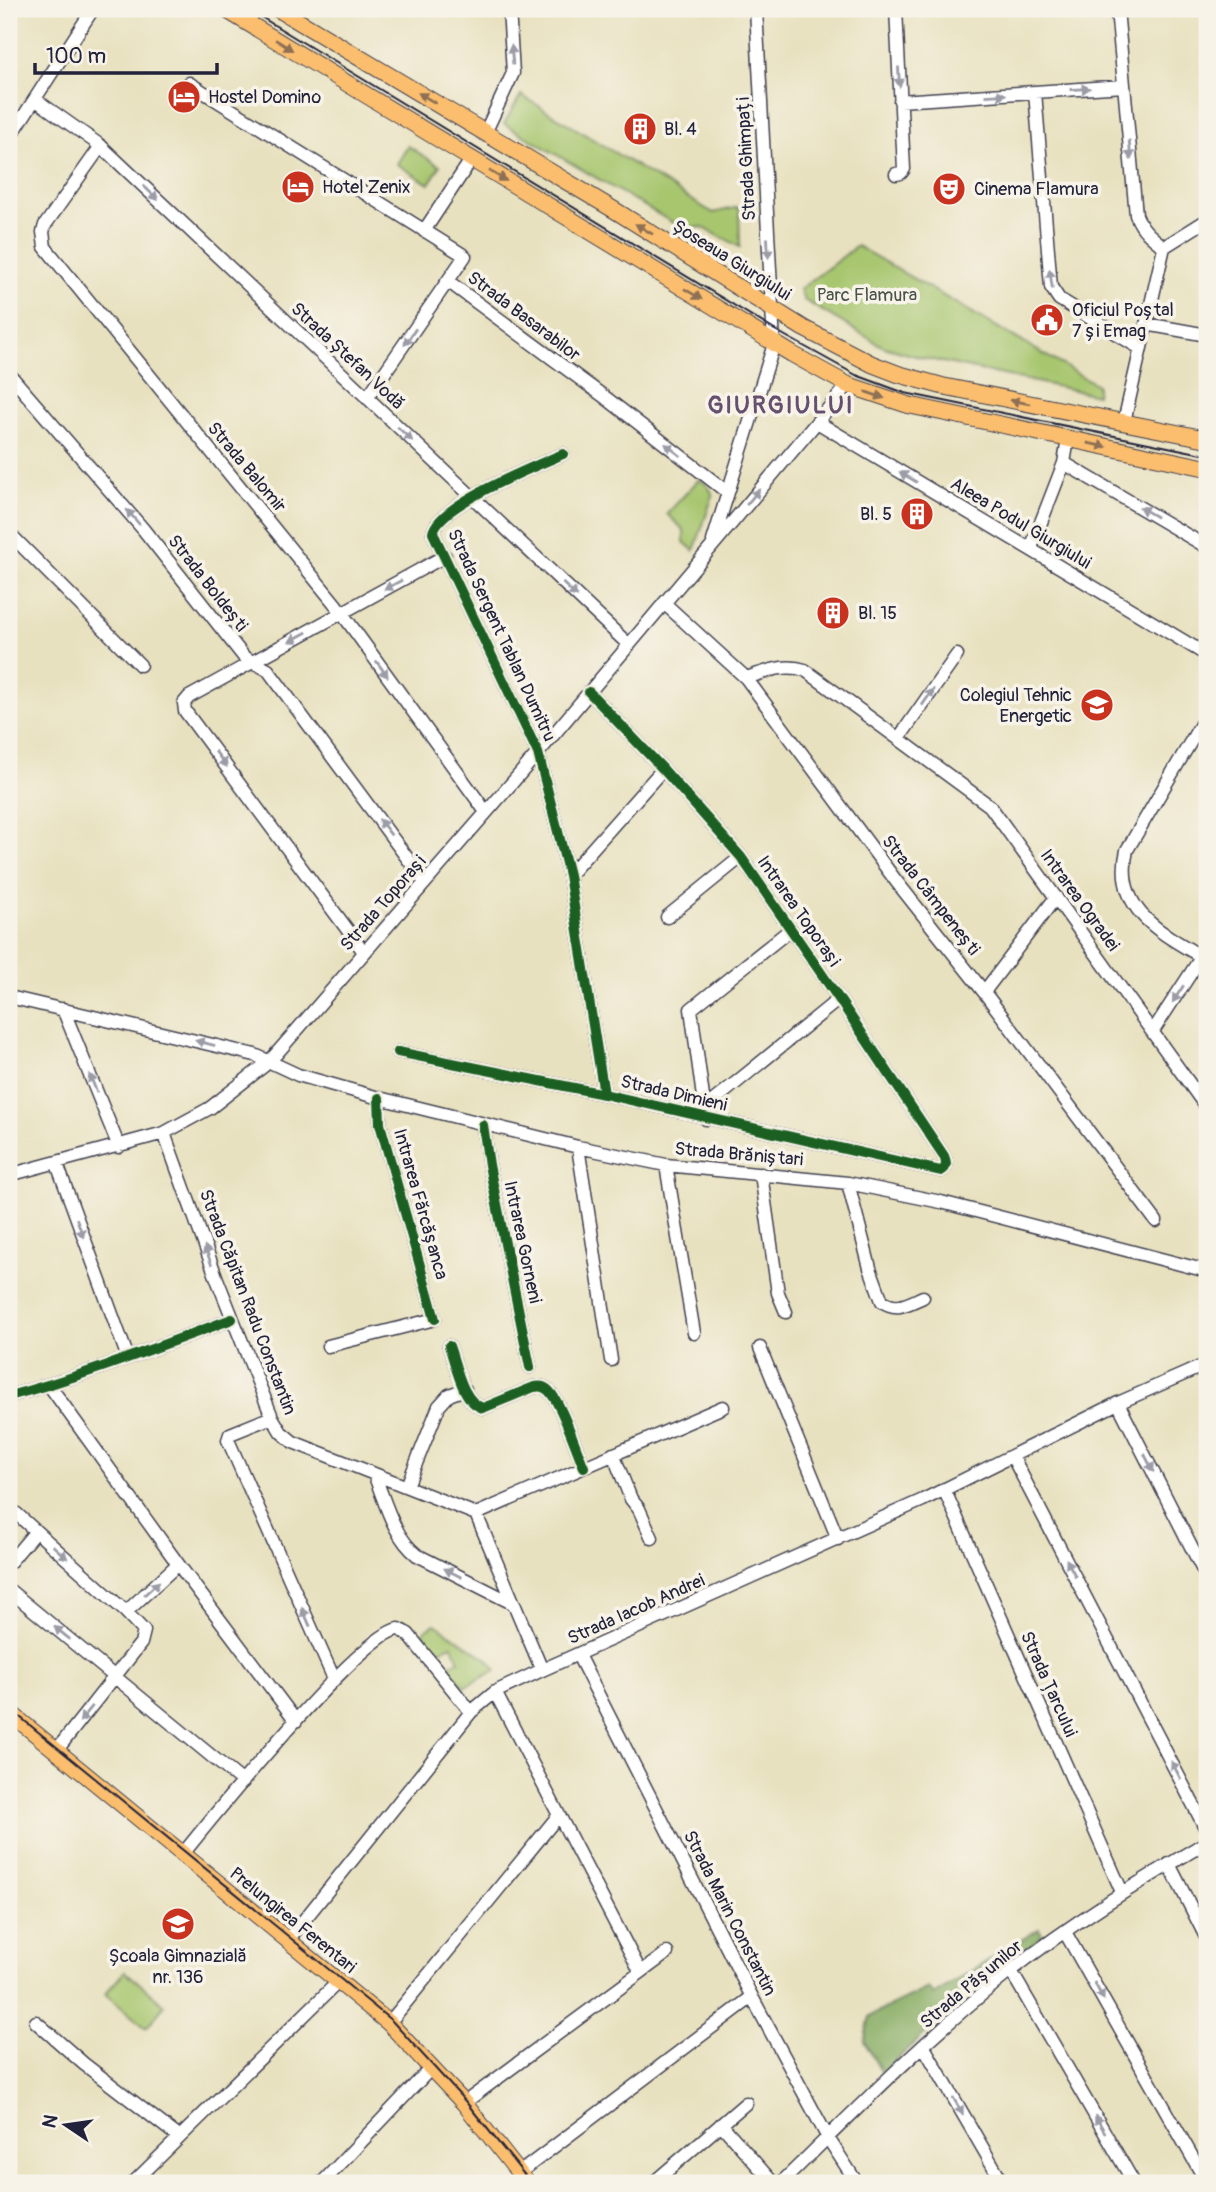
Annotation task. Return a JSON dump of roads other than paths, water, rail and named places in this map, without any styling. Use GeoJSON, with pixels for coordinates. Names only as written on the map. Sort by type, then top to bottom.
{"type":"FeatureCollection","features":[{"type":"Feature","properties":{"kind":"main road"},"geometry":{"type":"LineString","coordinates":[[225,9],[774,344],[848,385],[908,405],[1207,468]]}},
{"type":"Feature","properties":{"kind":"main road","name":"Șoseaua Giurgiului"},"geometry":{"type":"LineString","coordinates":[[278,9],[853,355],[898,374],[942,386],[1207,439]]}},
{"type":"Feature","properties":{"kind":"main road","name":"Prelungirea Ferentari"},"geometry":{"type":"LineString","coordinates":[[9,1712],[389,2023],[464,2103],[523,2178]]}},
{"type":"Feature","properties":{"kind":"street"},"geometry":{"type":"LineString","coordinates":[[9,139],[93,9]]}},
{"type":"Feature","properties":{"kind":"street"},"geometry":{"type":"LineString","coordinates":[[485,133],[513,73],[509,9]]}},
{"type":"Feature","properties":{"kind":"street","name":"Strada Ghimpați"},"geometry":{"type":"LineString","coordinates":[[756,9],[774,344]]}},
{"type":"Feature","properties":{"kind":"street"},"geometry":{"type":"LineString","coordinates":[[895,9],[904,169],[896,174]]}},
{"type":"Feature","properties":{"kind":"street"},"geometry":{"type":"LineString","coordinates":[[1117,9],[1136,215],[1140,226],[1164,247]]}},
{"type":"Feature","properties":{"kind":"street","name":"Strada Basarabilor"},"geometry":{"type":"LineString","coordinates":[[189,83],[465,256],[449,282],[727,492]]}},
{"type":"Feature","properties":{"kind":"street"},"geometry":{"type":"LineString","coordinates":[[900,101],[1124,86]]}},
{"type":"Feature","properties":{"kind":"street"},"geometry":{"type":"LineString","coordinates":[[1035,93],[1051,287],[1054,294],[1140,348]]}},
{"type":"Feature","properties":{"kind":"street","name":"Strada Ștefan Vodă"},"geometry":{"type":"LineString","coordinates":[[36,100],[101,146],[629,645]]}},
{"type":"Feature","properties":{"kind":"street","name":"Strada Balomir"},"geometry":{"type":"LineString","coordinates":[[101,146],[45,225],[45,247],[342,614],[486,812]]}},
{"type":"Feature","properties":{"kind":"street"},"geometry":{"type":"LineString","coordinates":[[424,231],[471,160]]}},
{"type":"Feature","properties":{"kind":"street"},"geometry":{"type":"LineString","coordinates":[[1124,422],[1164,247],[1207,220]]}},
{"type":"Feature","properties":{"kind":"street"},"geometry":{"type":"LineString","coordinates":[[367,398],[449,282]]}},
{"type":"Feature","properties":{"kind":"street"},"geometry":{"type":"LineString","coordinates":[[1146,324],[1207,335]]}},
{"type":"Feature","properties":{"kind":"street","name":"Strada Toporași"},"geometry":{"type":"LineString","coordinates":[[710,548],[774,344]]}},
{"type":"Feature","properties":{"kind":"street","name":"Strada Boldești"},"geometry":{"type":"LineString","coordinates":[[9,374],[143,528],[244,657],[268,670],[425,882]]}},
{"type":"Feature","properties":{"kind":"street","name":"Strada Toporași"},"geometry":{"type":"LineString","coordinates":[[9,1175],[164,1133],[211,1108],[270,1061],[538,752],[848,385]]}},
{"type":"Feature","properties":{"kind":"street","name":"Aleea Podul Giurgiului"},"geometry":{"type":"LineString","coordinates":[[817,422],[1207,655]]}},
{"type":"Feature","properties":{"kind":"street"},"geometry":{"type":"LineString","coordinates":[[1031,548],[1064,463],[1068,439]]}},
{"type":"Feature","properties":{"kind":"street"},"geometry":{"type":"LineString","coordinates":[[471,496],[563,454]]}},
{"type":"Feature","properties":{"kind":"street"},"geometry":{"type":"LineString","coordinates":[[1064,463],[1207,547]]}},
{"type":"Feature","properties":{"kind":"street","name":"Strada Sergent Tablan Dumitru"},"geometry":{"type":"LineString","coordinates":[[471,496],[435,525],[433,533],[538,752],[569,875],[604,1094]]}},
{"type":"Feature","properties":{"kind":"street"},"geometry":{"type":"LineString","coordinates":[[9,533],[141,665]]}},
{"type":"Feature","properties":{"kind":"street"},"geometry":{"type":"LineString","coordinates":[[364,952],[185,711],[184,703],[189,697],[445,556]]}},
{"type":"Feature","properties":{"kind":"street","name":"Strada Câmpenești"},"geometry":{"type":"LineString","coordinates":[[664,603],[746,678],[896,881],[984,992],[1157,1221]]}},
{"type":"Feature","properties":{"kind":"street"},"geometry":{"type":"LineString","coordinates":[[899,738],[957,655]]}},
{"type":"Feature","properties":{"kind":"street","name":"Intrarea Ogradei"},"geometry":{"type":"LineString","coordinates":[[746,678],[779,667],[790,666],[805,670],[990,806],[1207,1108]]}},
{"type":"Feature","properties":{"kind":"street","name":"Intrarea Toporași"},"geometry":{"type":"LineString","coordinates":[[589,692],[663,769],[741,857],[944,1156],[946,1165],[941,1171]]}},
{"type":"Feature","properties":{"kind":"street"},"geometry":{"type":"LineString","coordinates":[[1153,1031],[1205,958],[1153,925],[1137,910],[1125,886],[1123,869],[1128,850],[1207,714]]}},
{"type":"Feature","properties":{"kind":"street"},"geometry":{"type":"LineString","coordinates":[[569,875],[663,769]]}},
{"type":"Feature","properties":{"kind":"street"},"geometry":{"type":"LineString","coordinates":[[667,917],[741,857]]}},
{"type":"Feature","properties":{"kind":"street"},"geometry":{"type":"LineString","coordinates":[[984,992],[1056,897]]}},
{"type":"Feature","properties":{"kind":"street"},"geometry":{"type":"LineString","coordinates":[[706,1113],[691,1009],[791,929]]}},
{"type":"Feature","properties":{"kind":"street","name":"Strada Brăniștari"},"geometry":{"type":"LineString","coordinates":[[9,997],[255,1055],[298,1075],[483,1125],[578,1147],[666,1165],[848,1182],[941,1202],[1207,1271]]}},
{"type":"Feature","properties":{"kind":"street"},"geometry":{"type":"LineString","coordinates":[[706,1113],[839,999]]}},
{"type":"Feature","properties":{"kind":"street"},"geometry":{"type":"LineString","coordinates":[[63,1009],[119,1147]]}},
{"type":"Feature","properties":{"kind":"street","name":"Strada Dimieni"},"geometry":{"type":"LineString","coordinates":[[398,1052],[706,1113],[941,1171]]}},
{"type":"Feature","properties":{"kind":"street","name":"Intrarea Fărcășanca"},"geometry":{"type":"LineString","coordinates":[[328,1346],[435,1319],[380,1124],[379,1098]]}},
{"type":"Feature","properties":{"kind":"street","name":"Intrarea Gorneni"},"geometry":{"type":"LineString","coordinates":[[483,1125],[530,1367]]}},
{"type":"Feature","properties":{"kind":"street","name":"Strada Căpitan Radu Constantin"},"geometry":{"type":"LineString","coordinates":[[164,1133],[232,1319],[272,1417],[281,1432],[293,1443],[476,1514]]}},
{"type":"Feature","properties":{"kind":"street"},"geometry":{"type":"LineString","coordinates":[[578,1147],[611,1360]]}},
{"type":"Feature","properties":{"kind":"street"},"geometry":{"type":"LineString","coordinates":[[57,1164],[128,1358]]}},
{"type":"Feature","properties":{"kind":"street"},"geometry":{"type":"LineString","coordinates":[[666,1165],[694,1333]]}},
{"type":"Feature","properties":{"kind":"street"},"geometry":{"type":"LineString","coordinates":[[761,1174],[778,1293],[786,1312]]}},
{"type":"Feature","properties":{"kind":"street"},"geometry":{"type":"LineString","coordinates":[[848,1182],[870,1268],[882,1301],[894,1307],[901,1307],[923,1297]]}},
{"type":"Feature","properties":{"kind":"street"},"geometry":{"type":"LineString","coordinates":[[9,1394],[49,1385],[232,1319]]}},
{"type":"Feature","properties":{"kind":"street"},"geometry":{"type":"LineString","coordinates":[[449,1346],[471,1401],[483,1408],[534,1387],[544,1388],[556,1402],[584,1467]]}},
{"type":"Feature","properties":{"kind":"street"},"geometry":{"type":"LineString","coordinates":[[760,1348],[838,1539]]}},
{"type":"Feature","properties":{"kind":"street","name":"Strada Iacob Andrei"},"geometry":{"type":"LineString","coordinates":[[288,1940],[471,1712],[495,1692],[838,1539],[1118,1403],[1207,1364]]}},
{"type":"Feature","properties":{"kind":"street"},"geometry":{"type":"LineString","coordinates":[[49,1385],[296,1721]]}},
{"type":"Feature","properties":{"kind":"street"},"geometry":{"type":"LineString","coordinates":[[407,1486],[439,1406],[449,1395],[465,1389]]}},
{"type":"Feature","properties":{"kind":"street"},"geometry":{"type":"LineString","coordinates":[[1118,1403],[1207,1578]]}},
{"type":"Feature","properties":{"kind":"street"},"geometry":{"type":"LineString","coordinates":[[542,1670],[476,1514],[723,1407]]}},
{"type":"Feature","properties":{"kind":"street"},"geometry":{"type":"LineString","coordinates":[[272,1417],[230,1434],[228,1440],[334,1679]]}},
{"type":"Feature","properties":{"kind":"street"},"geometry":{"type":"LineString","coordinates":[[612,1454],[631,1499],[639,1509],[652,1538]]}},
{"type":"Feature","properties":{"kind":"street"},"geometry":{"type":"LineString","coordinates":[[1012,1456],[1207,1831]]}},
{"type":"Feature","properties":{"kind":"street"},"geometry":{"type":"LineString","coordinates":[[374,1474],[397,1530],[409,1549],[514,1604]]}},
{"type":"Feature","properties":{"kind":"street","name":"Strada Țarcului"},"geometry":{"type":"LineString","coordinates":[[944,1489],[1122,1892]]}},
{"type":"Feature","properties":{"kind":"street"},"geometry":{"type":"LineString","coordinates":[[9,1507],[141,1625],[145,1636],[56,1751]]}},
{"type":"Feature","properties":{"kind":"street"},"geometry":{"type":"LineString","coordinates":[[9,1563],[36,1531]]}},
{"type":"Feature","properties":{"kind":"street"},"geometry":{"type":"LineString","coordinates":[[126,1612],[178,1564]]}},
{"type":"Feature","properties":{"kind":"street"},"geometry":{"type":"LineString","coordinates":[[9,1590],[243,1782]]}},
{"type":"Feature","properties":{"kind":"street"},"geometry":{"type":"LineString","coordinates":[[182,1854],[334,1679],[378,1637],[394,1629],[399,1629],[414,1640],[471,1712]]}},
{"type":"Feature","properties":{"kind":"street","name":"Strada Marin Constantin"},"geometry":{"type":"LineString","coordinates":[[578,1655],[752,1997],[828,2138],[857,2183]]}},
{"type":"Feature","properties":{"kind":"street"},"geometry":{"type":"LineString","coordinates":[[495,1692],[640,1971]]}},
{"type":"Feature","properties":{"kind":"street"},"geometry":{"type":"LineString","coordinates":[[389,2023],[558,1816]]}},
{"type":"Feature","properties":{"kind":"street","name":"Strada Pășunilor"},"geometry":{"type":"LineString","coordinates":[[781,2183],[924,2046],[1011,1971],[1122,1892],[1207,1842]]}},
{"type":"Feature","properties":{"kind":"street"},"geometry":{"type":"LineString","coordinates":[[1169,1864],[1207,1939]]}},
{"type":"Feature","properties":{"kind":"street"},"geometry":{"type":"LineString","coordinates":[[1065,1932],[1207,2183]]}},
{"type":"Feature","properties":{"kind":"street"},"geometry":{"type":"LineString","coordinates":[[464,2103],[667,1953]]}},
{"type":"Feature","properties":{"kind":"street"},"geometry":{"type":"LineString","coordinates":[[1011,1971],[1134,2183]]}},
{"type":"Feature","properties":{"kind":"street"},"geometry":{"type":"LineString","coordinates":[[133,2183],[339,1982]]}},
{"type":"Feature","properties":{"kind":"street"},"geometry":{"type":"LineString","coordinates":[[523,2178],[752,1997]]}},
{"type":"Feature","properties":{"kind":"street"},"geometry":{"type":"LineString","coordinates":[[36,2022],[179,2137]]}},
{"type":"Feature","properties":{"kind":"street"},"geometry":{"type":"LineString","coordinates":[[924,2046],[1003,2183]]}},
{"type":"Feature","properties":{"kind":"street"},"geometry":{"type":"LineString","coordinates":[[322,2183],[432,2067]]}},
{"type":"Feature","properties":{"kind":"street"},"geometry":{"type":"LineString","coordinates":[[653,2183],[746,2103]]}},
{"type":"Feature","properties":{"kind":"street"},"geometry":{"type":"LineString","coordinates":[[721,2124],[773,2183]]}},
{"type":"Feature","properties":{"kind":"tram line"},"geometry":{"type":"LineString","coordinates":[[248,9],[773,329],[856,375],[905,393],[1207,455]]}},
{"type":"Feature","properties":{"kind":"tram line"},"geometry":{"type":"LineString","coordinates":[[9,1708],[392,2021],[466,2102],[531,2183]]}},
{"type":"Feature","properties":{"kind":"place","name":"Hostel Domino"},"geometry":{"type":"Point","coordinates":[184,97]}},
{"type":"Feature","properties":{"kind":"place","name":"Bl. 4"},"geometry":{"type":"Point","coordinates":[640,129]}},
{"type":"Feature","properties":{"kind":"place","name":"Hotel Zenix"},"geometry":{"type":"Point","coordinates":[298,187]}},
{"type":"Feature","properties":{"kind":"place","name":"Cinema Flamura"},"geometry":{"type":"Point","coordinates":[949,189]}},
{"type":"Feature","properties":{"kind":"place","name":"Oficiul Poștal 7 și Emag"},"geometry":{"type":"Point","coordinates":[1047,320]}},
{"type":"Feature","properties":{"kind":"place","name":"Bl. 5"},"geometry":{"type":"Point","coordinates":[917,514]}},
{"type":"Feature","properties":{"kind":"place","name":"Bl. 15"},"geometry":{"type":"Point","coordinates":[833,613]}},
{"type":"Feature","properties":{"kind":"place","name":"Colegiul Tehnic Energetic"},"geometry":{"type":"Point","coordinates":[1097,705]}},
{"type":"Feature","properties":{"kind":"place","name":"Școala Gimnazială nr. 136"},"geometry":{"type":"Point","coordinates":[178,1924]}},
{"type":"Feature","properties":{"kind":"district","name":"GIURGIULUI"},"geometry":{"type":"Point","coordinates":[781,405]}},
{"type":"Feature","properties":{"kind":"park label","name":"Parc Flamura"},"geometry":{"type":"Point","coordinates":[867,295]}}]}
